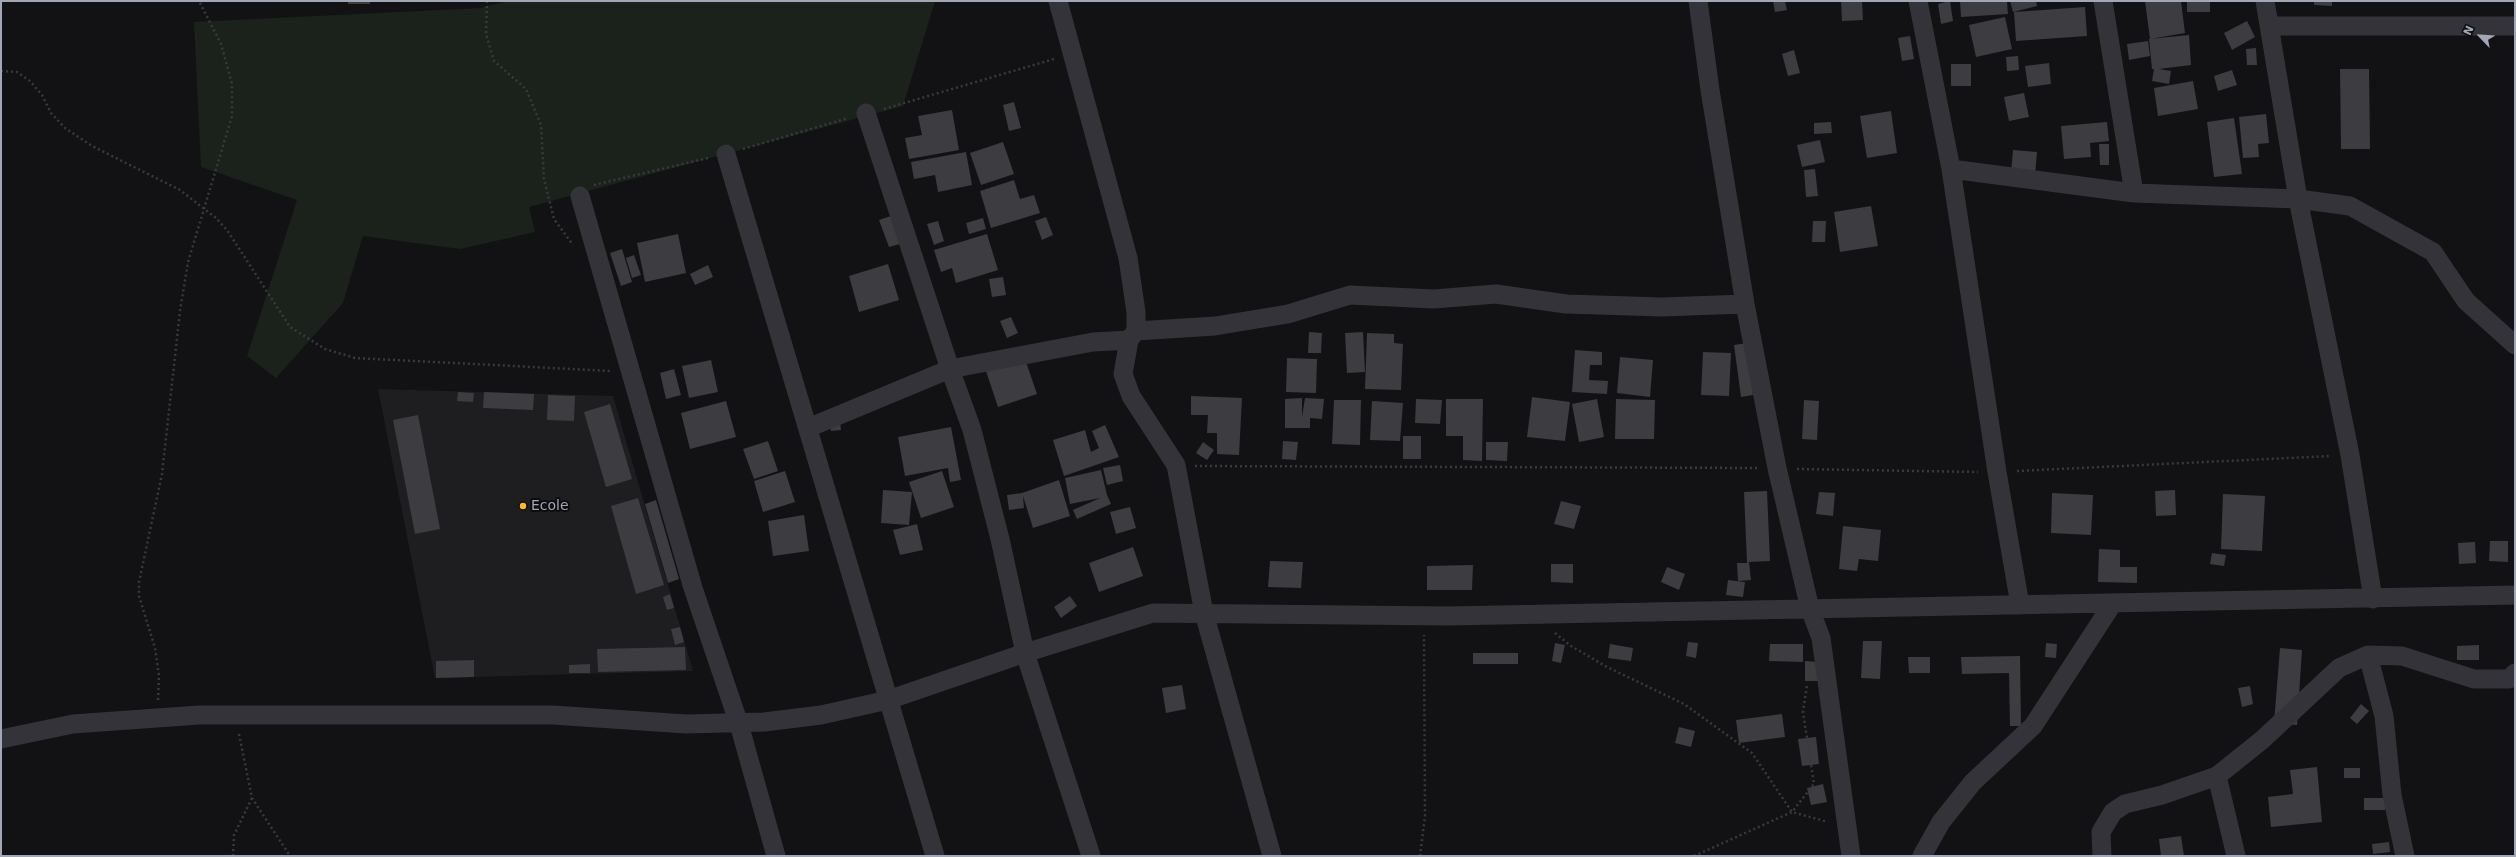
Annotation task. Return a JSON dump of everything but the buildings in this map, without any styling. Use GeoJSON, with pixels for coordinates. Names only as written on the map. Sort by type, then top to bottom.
{"type":"FeatureCollection","features":[{"type":"Feature","properties":{"kind":"street"},"geometry":{"type":"LineString","coordinates":[[1058,1],[1128,258],[1136,312],[1123,374],[1131,396],[1176,465],[1204,613],[1272,856]]}},
{"type":"Feature","properties":{"kind":"street"},"geometry":{"type":"LineString","coordinates":[[1698,1],[1710,90],[1745,304],[1777,468],[1810,609],[1821,638],[1845,827],[1851,856]]}},
{"type":"Feature","properties":{"kind":"street"},"geometry":{"type":"LineString","coordinates":[[1918,1],[1950,169],[1997,472],[2020,605]]}},
{"type":"Feature","properties":{"kind":"street"},"geometry":{"type":"LineString","coordinates":[[2103,1],[2134,193]]}},
{"type":"Feature","properties":{"kind":"street"},"geometry":{"type":"LineString","coordinates":[[2265,1],[2298,199],[2350,455],[2373,599]]}},
{"type":"Feature","properties":{"kind":"street"},"geometry":{"type":"LineString","coordinates":[[2269,26],[2515,26]]}},
{"type":"Feature","properties":{"kind":"street"},"geometry":{"type":"LineString","coordinates":[[866,113],[950,369],[972,430],[1000,539],[1025,653],[1091,856]]}},
{"type":"Feature","properties":{"kind":"street"},"geometry":{"type":"LineString","coordinates":[[726,154],[935,856]]}},
{"type":"Feature","properties":{"kind":"street"},"geometry":{"type":"LineString","coordinates":[[1950,169],[2134,193],[2298,199],[2350,206],[2433,252],[2466,300],[2515,345]]}},
{"type":"Feature","properties":{"kind":"street"},"geometry":{"type":"LineString","coordinates":[[580,196],[693,588],[739,724],[776,856]]}},
{"type":"Feature","properties":{"kind":"street"},"geometry":{"type":"LineString","coordinates":[[808,428],[950,369],[1093,342],[1215,326],[1288,314],[1350,295],[1434,299],[1496,294],[1566,304],[1662,307],[1745,304]]}},
{"type":"Feature","properties":{"kind":"street"},"geometry":{"type":"LineString","coordinates":[[1,739],[73,724],[234,714],[553,715],[686,724],[739,724],[821,715],[888,700],[1025,653],[1154,613],[1424,616],[2373,599],[2515,595]]}},
{"type":"Feature","properties":{"kind":"street"},"geometry":{"type":"LineString","coordinates":[[1922,856],[1941,822],[1973,782],[2033,726],[2113,603]]}},
{"type":"Feature","properties":{"kind":"street"},"geometry":{"type":"LineString","coordinates":[[2102,856],[2101,832],[2113,812],[2125,804],[2162,795],[2217,776],[2262,740],[2339,668],[2368,655],[2402,656],[2474,679],[2509,679],[2515,673]]}},
{"type":"Feature","properties":{"kind":"street"},"geometry":{"type":"LineString","coordinates":[[2368,655],[2384,716],[2392,795],[2405,856]]}},
{"type":"Feature","properties":{"kind":"street"},"geometry":{"type":"LineString","coordinates":[[2217,776],[2236,856]]}},
{"type":"Feature","properties":{"kind":"path"},"geometry":{"type":"LineString","coordinates":[[157,718],[159,676],[155,648],[139,596],[138,582],[162,474],[181,304],[188,262],[232,116],[232,84],[221,44],[199,1]]}},
{"type":"Feature","properties":{"kind":"path"},"geometry":{"type":"LineString","coordinates":[[487,1],[486,34],[494,61],[526,89],[541,125],[544,179],[554,219],[576,249]]}},
{"type":"Feature","properties":{"kind":"path"},"geometry":{"type":"LineString","coordinates":[[580,196],[582,188],[726,154],[866,113],[906,104],[1073,53]]}},
{"type":"Feature","properties":{"kind":"path"},"geometry":{"type":"LineString","coordinates":[[1,71],[17,72],[30,81],[42,95],[51,113],[70,132],[92,146],[180,190],[205,209],[227,230],[290,327],[325,349],[355,358],[631,373]]}},
{"type":"Feature","properties":{"kind":"path"},"geometry":{"type":"LineString","coordinates":[[1420,856],[1425,816],[1424,616]]}},
{"type":"Feature","properties":{"kind":"path"},"geometry":{"type":"LineString","coordinates":[[1554,632],[1571,646],[1607,667],[1684,704],[1752,753],[1792,812],[1845,827]]}},
{"type":"Feature","properties":{"kind":"path"},"geometry":{"type":"LineString","coordinates":[[1694,856],[1792,812],[1814,784],[1803,712],[1808,681]]}},
{"type":"Feature","properties":{"kind":"path"},"geometry":{"type":"LineString","coordinates":[[234,714],[252,798],[290,856]]}},
{"type":"Feature","properties":{"kind":"path"},"geometry":{"type":"LineString","coordinates":[[233,856],[234,835],[252,798]]}},
{"type":"Feature","properties":{"kind":"shaded area"},"geometry":{"type":"Polygon","coordinates":[[[508,1],[935,1],[903,106],[529,207],[535,232],[460,249],[363,236],[343,303],[276,378],[247,356],[297,200],[201,167],[194,22],[480,8],[508,1]]]}},
{"type":"Feature","properties":{"kind":"shaded area","name":"Ecole"},"geometry":{"type":"Polygon","coordinates":[[[378,389],[613,396],[693,671],[435,678],[378,389]]]}},
{"type":"Feature","properties":{"kind":"place","name":"Ecole"},"geometry":{"type":"Point","coordinates":[523,506]}}]}
